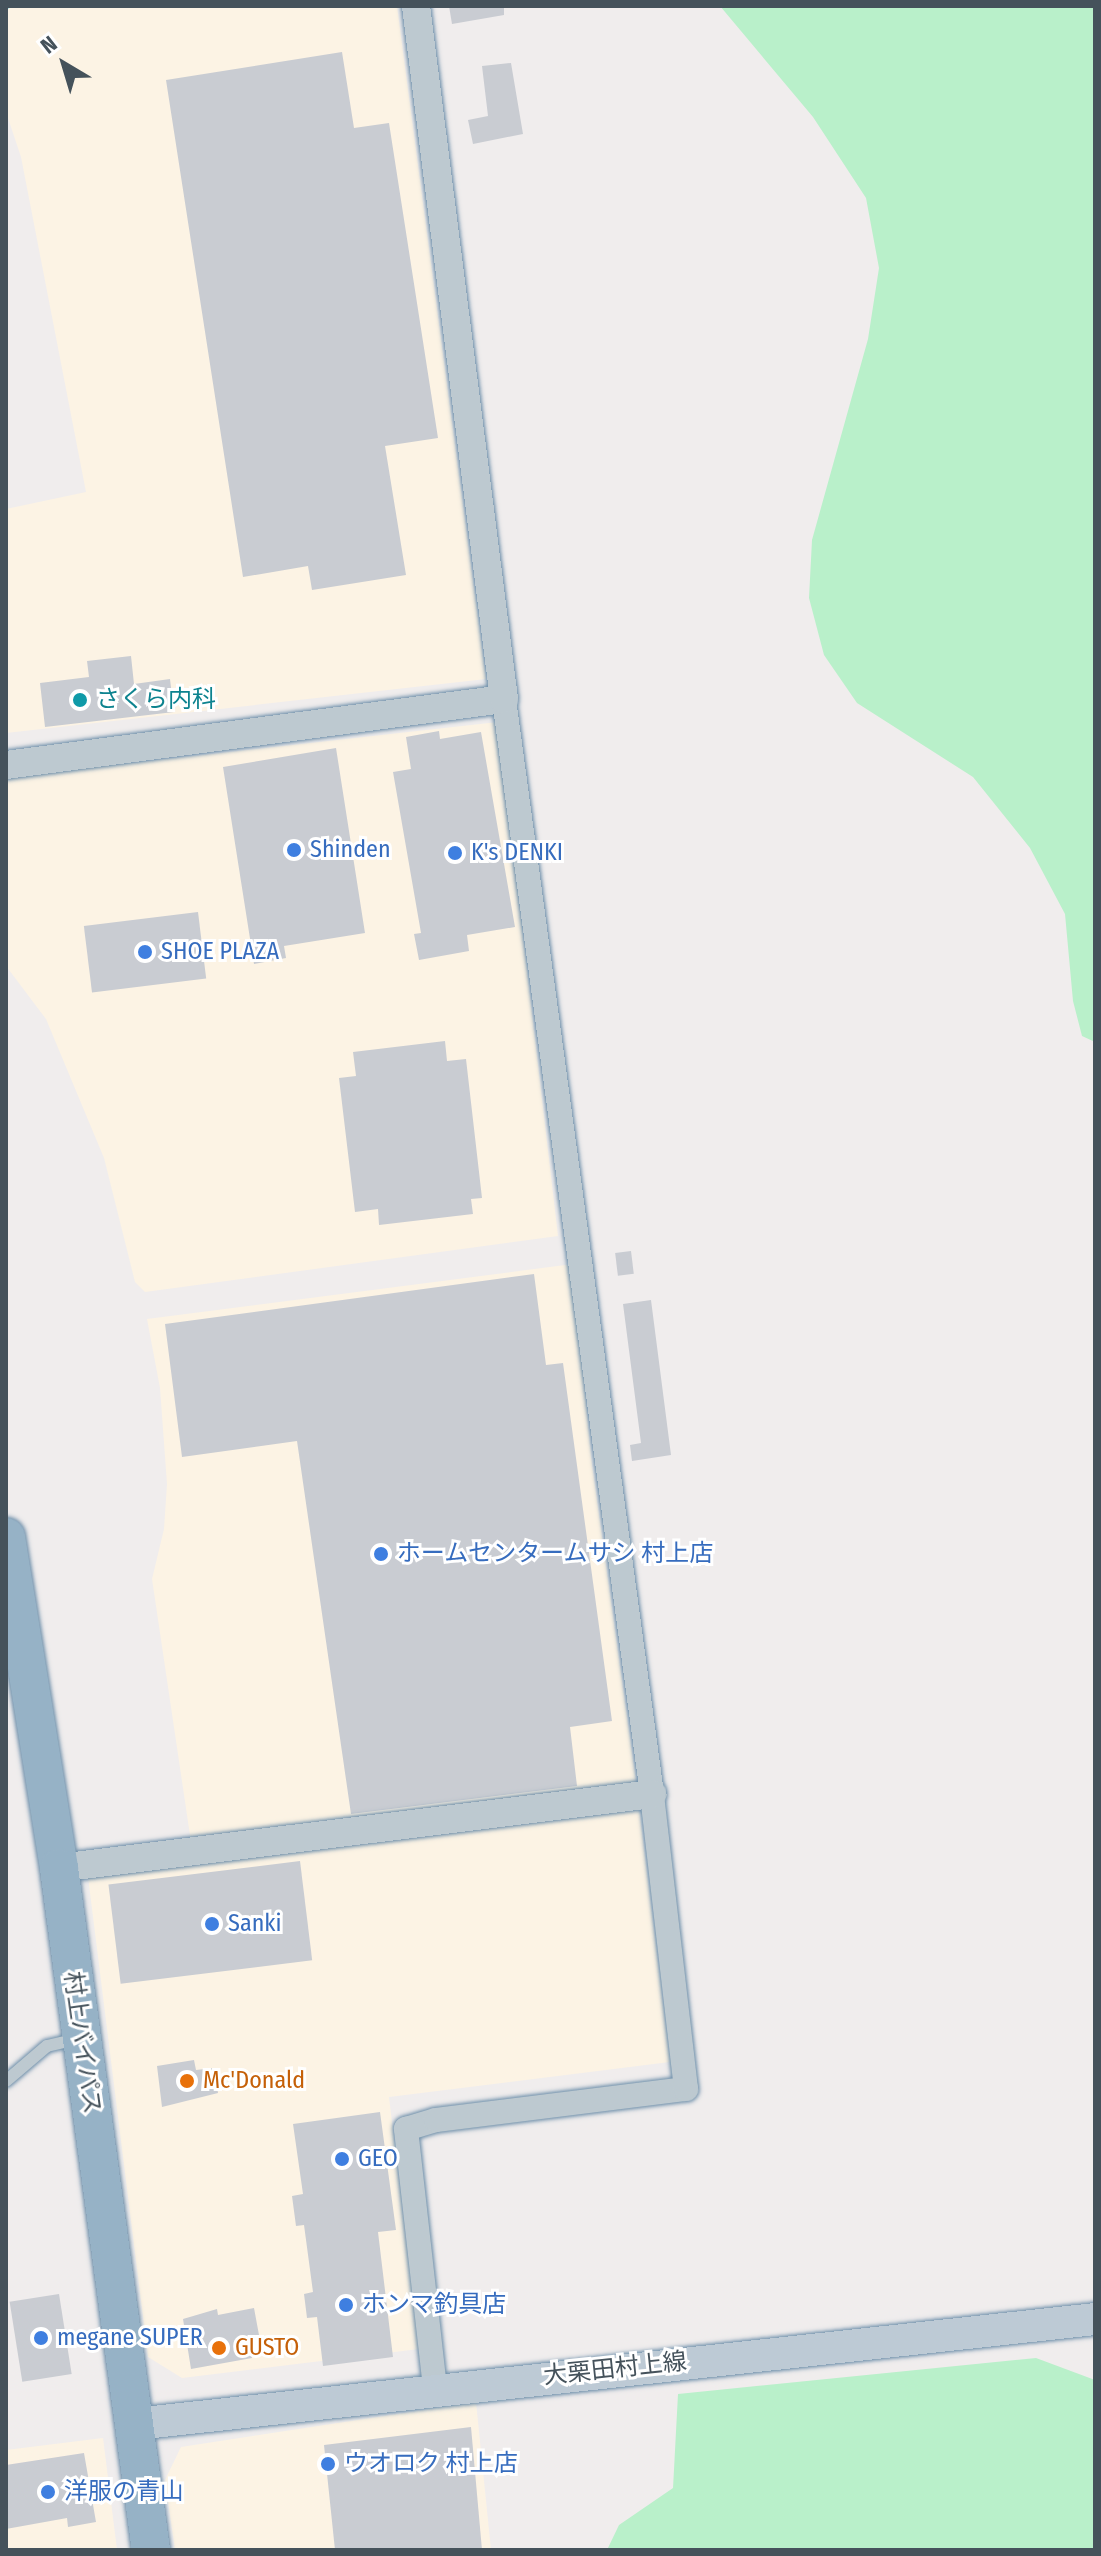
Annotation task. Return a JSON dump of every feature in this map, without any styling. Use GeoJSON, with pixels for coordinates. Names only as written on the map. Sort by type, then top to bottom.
{"type":"FeatureCollection","features":[{"type":"Feature","properties":{"kind":"highway","name":"村上バイパス"},"geometry":{"type":"LineString","coordinates":[[6,1537],[59,1868],[151,2550]]}},
{"type":"Feature","properties":{"kind":"main road","name":"大栗田村上線"},"geometry":{"type":"LineString","coordinates":[[135,2424],[435,2388],[1095,2319]]}},
{"type":"Feature","properties":{"kind":"street"},"geometry":{"type":"LineString","coordinates":[[416,6],[504,699],[652,1794],[686,2089],[436,2120],[406,2129],[435,2388]]}},
{"type":"Feature","properties":{"kind":"street"},"geometry":{"type":"LineString","coordinates":[[6,765],[504,699]]}},
{"type":"Feature","properties":{"kind":"street"},"geometry":{"type":"LineString","coordinates":[[59,1868],[652,1794]]}},
{"type":"Feature","properties":{"kind":"lane"},"geometry":{"type":"LineString","coordinates":[[6,2081],[47,2046],[82,2038]]}},
{"type":"Feature","properties":{"kind":"shaded area"},"geometry":{"type":"Polygon","coordinates":[[[6,6],[397,6],[486,679],[6,733],[6,509],[86,492],[21,157],[6,112],[6,6]]]}},
{"type":"Feature","properties":{"kind":"shaded area"},"geometry":{"type":"Polygon","coordinates":[[[498,722],[558,1236],[145,1292],[135,1282],[104,1158],[46,1019],[6,966],[6,777],[498,722]]]}},
{"type":"Feature","properties":{"kind":"shaded area","name":"ホームセンタームサシ 村上店"},"geometry":{"type":"Polygon","coordinates":[[[573,1264],[591,1457],[637,1789],[191,1842],[152,1579],[164,1529],[167,1484],[160,1388],[147,1319],[573,1264]]]}},
{"type":"Feature","properties":{"kind":"shaded area"},"geometry":{"type":"Polygon","coordinates":[[[639,1808],[670,2062],[389,2097],[419,2349],[182,2378],[148,2357],[88,1877],[639,1808]]]}},
{"type":"Feature","properties":{"kind":"shaded area","name":"ウオロク 村上店"},"geometry":{"type":"Polygon","coordinates":[[[476,2402],[491,2550],[175,2550],[165,2480],[181,2447],[476,2402]]]}},
{"type":"Feature","properties":{"kind":"shaded area"},"geometry":{"type":"Polygon","coordinates":[[[103,2438],[117,2550],[6,2550],[6,2450],[103,2438]]]}},
{"type":"Feature","properties":{"kind":"green space"},"geometry":{"type":"Polygon","coordinates":[[[720,6],[1095,6],[1095,1042],[1082,1036],[1073,1001],[1065,914],[1030,848],[973,777],[857,703],[824,655],[809,598],[812,540],[868,339],[879,268],[866,198],[813,117],[720,6]]]}},
{"type":"Feature","properties":{"kind":"green space"},"geometry":{"type":"Polygon","coordinates":[[[1036,2358],[1095,2380],[1095,2550],[607,2550],[619,2525],[673,2488],[678,2394],[1036,2358]]]}},
{"type":"Feature","properties":{"kind":"building"},"geometry":{"type":"Polygon","coordinates":[[[449,6],[504,6],[504,15],[452,24],[449,6]]]}},
{"type":"Feature","properties":{"kind":"building"},"geometry":{"type":"Polygon","coordinates":[[[342,52],[354,128],[389,123],[438,438],[385,446],[406,575],[312,590],[308,566],[243,577],[166,80],[342,52]]]}},
{"type":"Feature","properties":{"kind":"building"},"geometry":{"type":"Polygon","coordinates":[[[511,63],[523,134],[473,144],[468,120],[488,116],[482,66],[511,63]]]}},
{"type":"Feature","properties":{"kind":"building","name":"さくら内科"},"geometry":{"type":"Polygon","coordinates":[[[131,656],[134,684],[170,679],[174,712],[45,727],[40,683],[89,677],[87,661],[131,656]]]}},
{"type":"Feature","properties":{"kind":"building","name":"K's DENKI"},"geometry":{"type":"Polygon","coordinates":[[[439,731],[440,739],[481,732],[515,927],[467,935],[469,951],[419,960],[414,934],[421,933],[393,772],[411,769],[406,737],[439,731]]]}},
{"type":"Feature","properties":{"kind":"building","name":"Shinden"},"geometry":{"type":"Polygon","coordinates":[[[336,748],[365,933],[284,946],[286,958],[254,964],[223,767],[336,748]]]}},
{"type":"Feature","properties":{"kind":"building","name":"SHOE PLAZA"},"geometry":{"type":"Polygon","coordinates":[[[198,912],[206,979],[92,993],[84,926],[198,912]]]}},
{"type":"Feature","properties":{"kind":"building"},"geometry":{"type":"Polygon","coordinates":[[[445,1041],[447,1061],[466,1059],[482,1198],[471,1199],[473,1214],[379,1225],[378,1209],[355,1212],[339,1078],[356,1076],[353,1052],[445,1041]]]}},
{"type":"Feature","properties":{"kind":"building"},"geometry":{"type":"Polygon","coordinates":[[[631,1251],[634,1274],[618,1276],[615,1253],[631,1251]]]}},
{"type":"Feature","properties":{"kind":"building","name":"ホームセンタームサシ 村上店"},"geometry":{"type":"Polygon","coordinates":[[[534,1274],[546,1365],[563,1363],[612,1721],[570,1727],[577,1786],[351,1814],[297,1441],[182,1457],[165,1324],[534,1274]]]}},
{"type":"Feature","properties":{"kind":"building"},"geometry":{"type":"Polygon","coordinates":[[[651,1300],[671,1455],[632,1461],[630,1445],[641,1443],[623,1304],[651,1300]]]}},
{"type":"Feature","properties":{"kind":"building","name":"Sanki"},"geometry":{"type":"Polygon","coordinates":[[[300,1861],[312,1960],[121,1984],[108,1885],[300,1861]]]}},
{"type":"Feature","properties":{"kind":"building","name":"Mc'Donald"},"geometry":{"type":"Polygon","coordinates":[[[194,2060],[196,2070],[214,2068],[218,2093],[162,2107],[157,2066],[194,2060]]]}},
{"type":"Feature","properties":{"kind":"building"},"geometry":{"type":"Polygon","coordinates":[[[380,2112],[396,2230],[378,2232],[393,2357],[323,2366],[317,2317],[307,2318],[304,2294],[313,2292],[304,2225],[296,2226],[292,2196],[303,2194],[293,2124],[380,2112]]]}},
{"type":"Feature","properties":{"kind":"building","name":"megane SUPER"},"geometry":{"type":"Polygon","coordinates":[[[59,2294],[72,2374],[22,2382],[10,2302],[59,2294]]]}},
{"type":"Feature","properties":{"kind":"building","name":"GUSTO"},"geometry":{"type":"Polygon","coordinates":[[[254,2308],[259,2335],[248,2337],[252,2358],[191,2369],[183,2319],[217,2309],[218,2315],[254,2308]]]}},
{"type":"Feature","properties":{"kind":"building"},"geometry":{"type":"Polygon","coordinates":[[[471,2427],[482,2550],[335,2550],[324,2445],[471,2427]]]}},
{"type":"Feature","properties":{"kind":"building","name":"洋服の青山"},"geometry":{"type":"Polygon","coordinates":[[[84,2453],[96,2522],[68,2527],[67,2518],[6,2529],[6,2465],[84,2453]]]}},
{"type":"Feature","properties":{"kind":"place","name":"さくら内科"},"geometry":{"type":"Point","coordinates":[80,700]}},
{"type":"Feature","properties":{"kind":"place","name":"Shinden"},"geometry":{"type":"Point","coordinates":[294,850]}},
{"type":"Feature","properties":{"kind":"place","name":"K's DENKI"},"geometry":{"type":"Point","coordinates":[455,853]}},
{"type":"Feature","properties":{"kind":"place","name":"SHOE PLAZA"},"geometry":{"type":"Point","coordinates":[145,952]}},
{"type":"Feature","properties":{"kind":"place","name":"ホームセンタームサシ 村上店"},"geometry":{"type":"Point","coordinates":[381,1554]}},
{"type":"Feature","properties":{"kind":"place","name":"Sanki"},"geometry":{"type":"Point","coordinates":[212,1924]}},
{"type":"Feature","properties":{"kind":"place","name":"Mc'Donald"},"geometry":{"type":"Point","coordinates":[187,2081]}},
{"type":"Feature","properties":{"kind":"place","name":"GEO"},"geometry":{"type":"Point","coordinates":[342,2159]}},
{"type":"Feature","properties":{"kind":"place","name":"ホンマ釣具店"},"geometry":{"type":"Point","coordinates":[346,2305]}},
{"type":"Feature","properties":{"kind":"place","name":"megane SUPER"},"geometry":{"type":"Point","coordinates":[41,2338]}},
{"type":"Feature","properties":{"kind":"place","name":"GUSTO"},"geometry":{"type":"Point","coordinates":[219,2348]}},
{"type":"Feature","properties":{"kind":"place","name":"ウオロク 村上店"},"geometry":{"type":"Point","coordinates":[328,2464]}},
{"type":"Feature","properties":{"kind":"place","name":"洋服の青山"},"geometry":{"type":"Point","coordinates":[48,2492]}}]}
